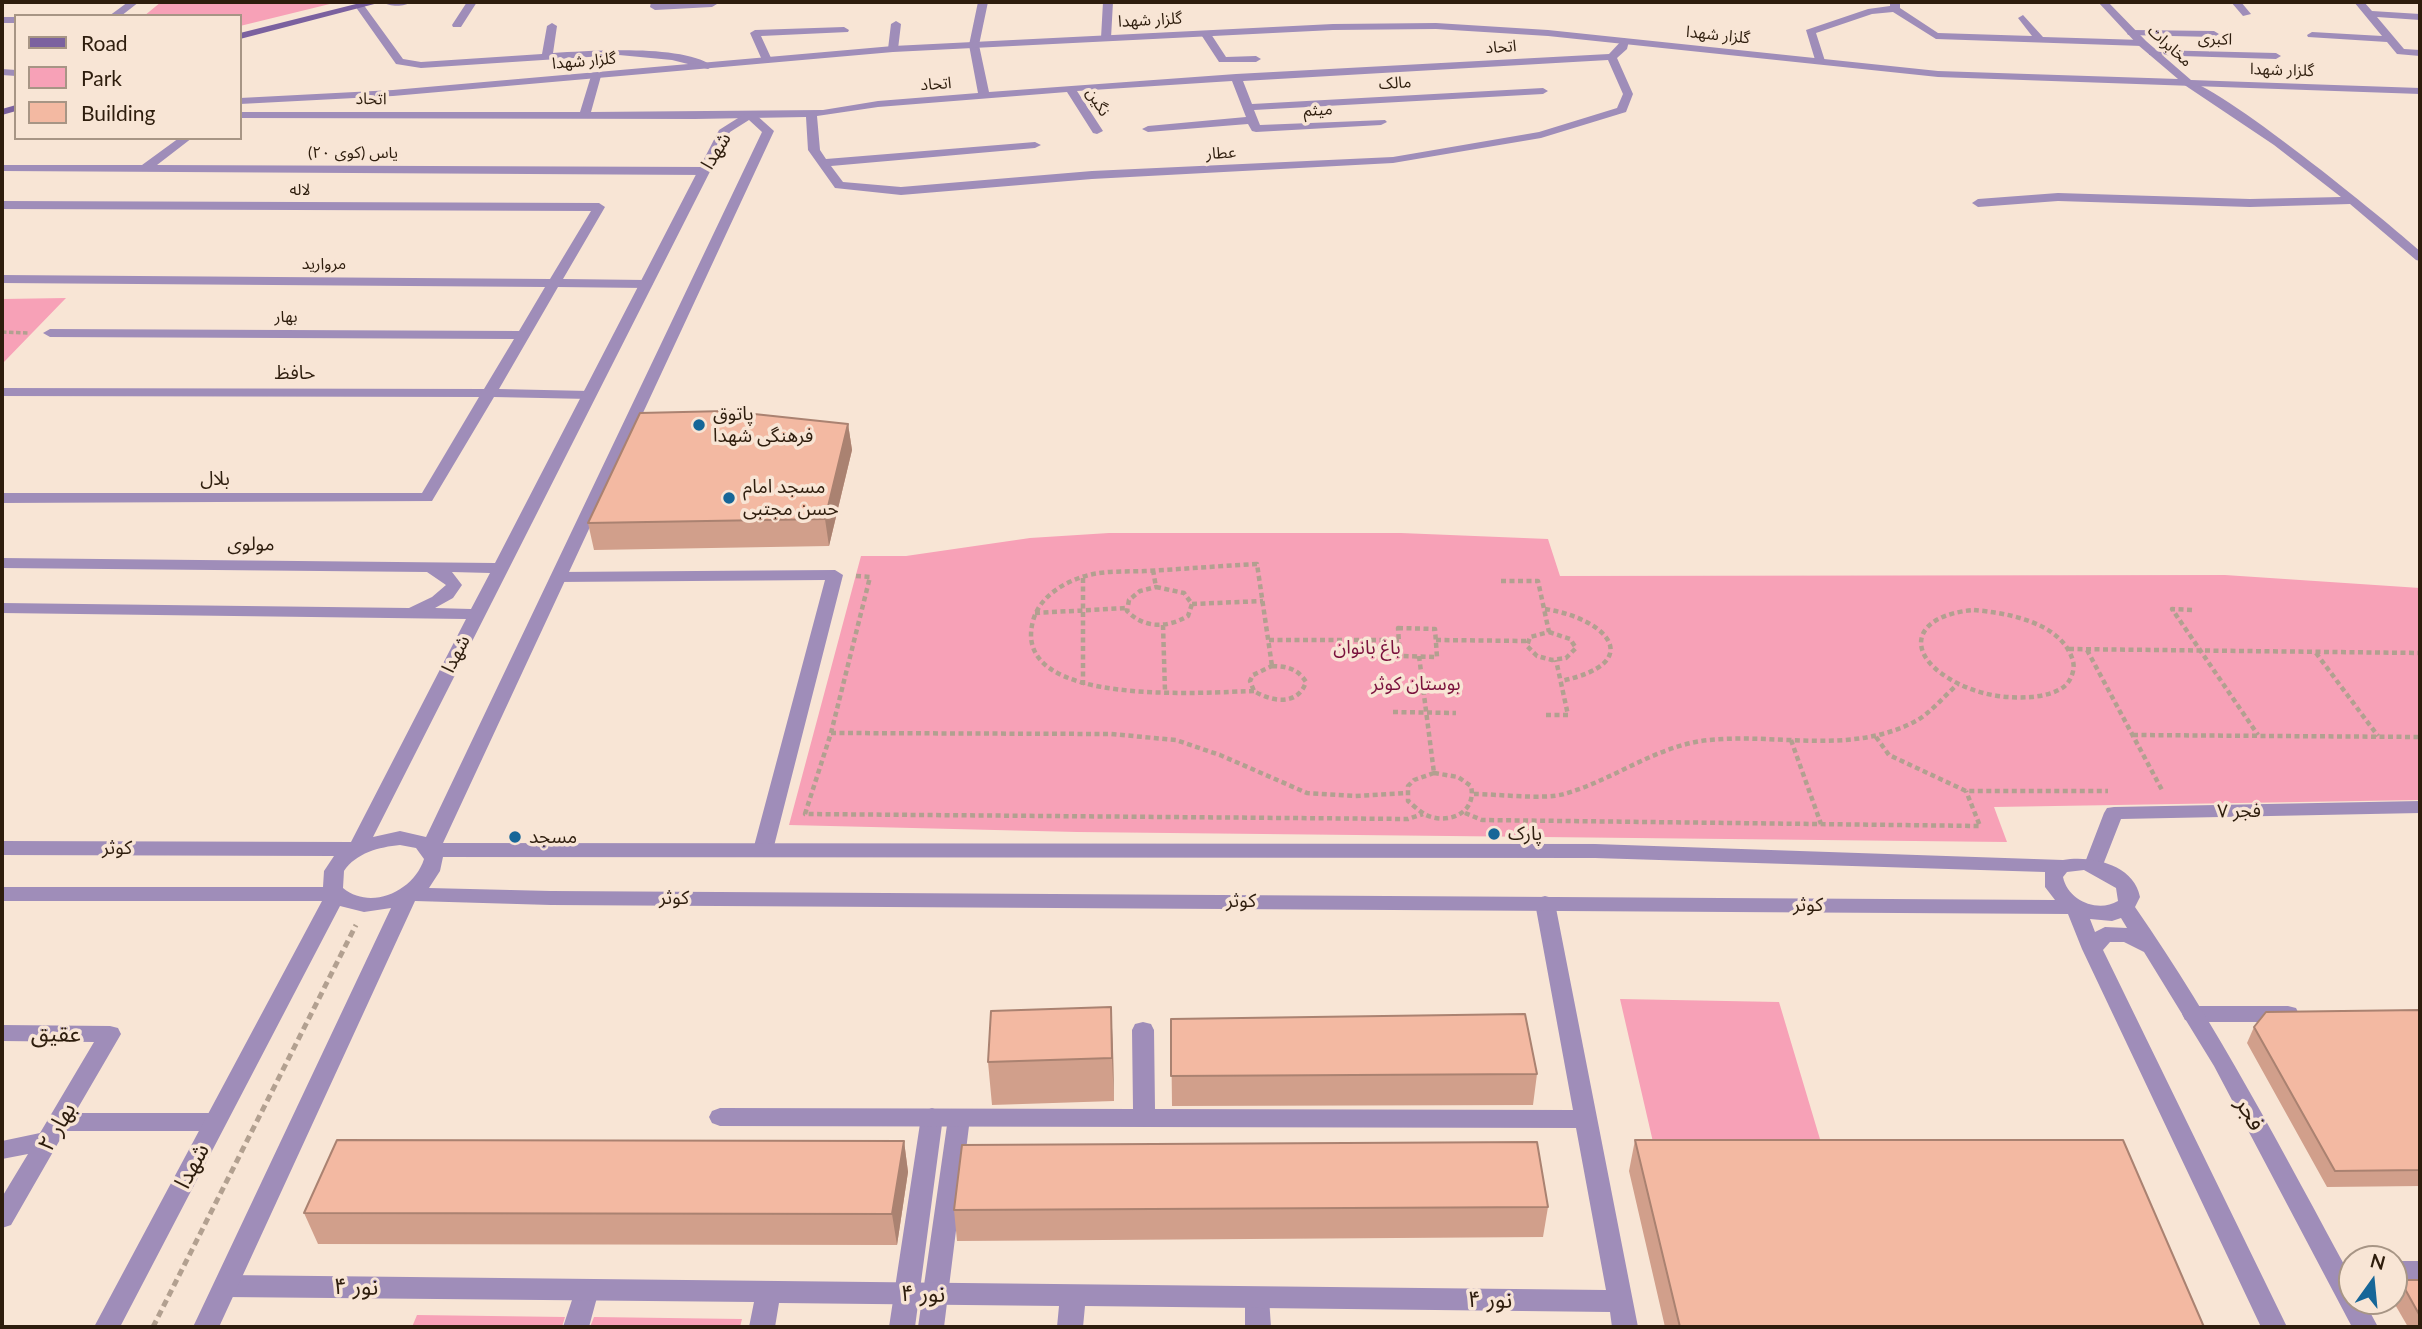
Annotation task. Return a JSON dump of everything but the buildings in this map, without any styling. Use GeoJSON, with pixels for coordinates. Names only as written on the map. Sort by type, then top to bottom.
{"type":"FeatureCollection","features":[{"type":"Feature","properties":{"kind":"main road"},"geometry":{"type":"LineString","coordinates":[[242,35],[323,13],[377,2]]}},
{"type":"Feature","properties":{"kind":"main road"},"geometry":{"type":"LineString","coordinates":[[242,43],[327,19],[345,10]]}},
{"type":"Feature","properties":{"kind":"street"},"geometry":{"type":"LineString","coordinates":[[117,14],[134,2]]}},
{"type":"Feature","properties":{"kind":"street"},"geometry":{"type":"LineString","coordinates":[[388,2],[406,2]]}},
{"type":"Feature","properties":{"kind":"street"},"geometry":{"type":"LineString","coordinates":[[457,25],[472,2]]}},
{"type":"Feature","properties":{"kind":"street"},"geometry":{"type":"LineString","coordinates":[[656,2],[655,7],[712,4]]}},
{"type":"Feature","properties":{"kind":"street"},"geometry":{"type":"LineString","coordinates":[[983,2],[974,45],[984,96]]}},
{"type":"Feature","properties":{"kind":"street"},"geometry":{"type":"LineString","coordinates":[[1106,38],[1108,2]]}},
{"type":"Feature","properties":{"kind":"street","name":"مخابرات"},"geometry":{"type":"LineString","coordinates":[[2103,2],[2142,43],[2187,82],[2236,113],[2352,201],[2420,257]]}},
{"type":"Feature","properties":{"kind":"street"},"geometry":{"type":"LineString","coordinates":[[2236,2],[2246,14]]}},
{"type":"Feature","properties":{"kind":"street"},"geometry":{"type":"LineString","coordinates":[[2359,2],[2401,52],[2420,53]]}},
{"type":"Feature","properties":{"kind":"street"},"geometry":{"type":"LineString","coordinates":[[1821,61],[1810,32],[1895,5],[1936,36],[2142,43]]}},
{"type":"Feature","properties":{"kind":"street"},"geometry":{"type":"LineString","coordinates":[[360,6],[400,62],[421,65],[619,52],[672,57],[708,66]]}},
{"type":"Feature","properties":{"kind":"street"},"geometry":{"type":"LineString","coordinates":[[2370,14],[2420,17]]}},
{"type":"Feature","properties":{"kind":"street"},"geometry":{"type":"LineString","coordinates":[[2023,18],[2040,40]]}},
{"type":"Feature","properties":{"kind":"street"},"geometry":{"type":"LineString","coordinates":[[892,49],[896,24]]}},
{"type":"Feature","properties":{"kind":"street"},"geometry":{"type":"LineString","coordinates":[[547,56],[552,26]]}},
{"type":"Feature","properties":{"kind":"street","name":"گلزار شهدا"},"geometry":{"type":"LineString","coordinates":[[242,103],[393,93],[892,49],[1333,27],[1436,26],[1624,41],[1938,74],[2420,91]]}},
{"type":"Feature","properties":{"kind":"street"},"geometry":{"type":"LineString","coordinates":[[767,60],[755,33],[844,30]]}},
{"type":"Feature","properties":{"kind":"street"},"geometry":{"type":"LineString","coordinates":[[1205,33],[1223,60],[1256,59]]}},
{"type":"Feature","properties":{"kind":"street"},"geometry":{"type":"LineString","coordinates":[[2132,33],[2214,34]]}},
{"type":"Feature","properties":{"kind":"street"},"geometry":{"type":"LineString","coordinates":[[2312,35],[2390,39]]}},
{"type":"Feature","properties":{"kind":"street"},"geometry":{"type":"LineString","coordinates":[[1612,57],[1623,47],[1624,41]]}},
{"type":"Feature","properties":{"kind":"street","name":"اکبری"},"geometry":{"type":"LineString","coordinates":[[2153,53],[2276,56]]}},
{"type":"Feature","properties":{"kind":"street","name":"اتحاد"},"geometry":{"type":"LineString","coordinates":[[242,115],[585,116],[811,113],[878,104],[1236,77],[1612,57]]}},
{"type":"Feature","properties":{"kind":"street","name":"عطار"},"geometry":{"type":"LineString","coordinates":[[811,113],[814,150],[839,185],[901,191],[1092,176],[1392,160],[1541,135],[1622,110],[1628,94],[1612,57]]}},
{"type":"Feature","properties":{"kind":"street"},"geometry":{"type":"LineString","coordinates":[[585,116],[596,76]]}},
{"type":"Feature","properties":{"kind":"street"},"geometry":{"type":"LineString","coordinates":[[1148,128],[1255,125],[1236,77]]}},
{"type":"Feature","properties":{"kind":"street","name":"نگین"},"geometry":{"type":"LineString","coordinates":[[1071,90],[1097,131]]}},
{"type":"Feature","properties":{"kind":"street","name":"مالک"},"geometry":{"type":"LineString","coordinates":[[1249,107],[1544,91]]}},
{"type":"Feature","properties":{"kind":"street","name":"شهدا"},"geometry":{"type":"LineString","coordinates":[[358,849],[725,130],[750,115],[768,131],[430,850]]}},
{"type":"Feature","properties":{"kind":"street","name":"میثم"},"geometry":{"type":"LineString","coordinates":[[1255,125],[1381,122]]}},
{"type":"Feature","properties":{"kind":"street"},"geometry":{"type":"LineString","coordinates":[[146,168],[184,140]]}},
{"type":"Feature","properties":{"kind":"street"},"geometry":{"type":"LineString","coordinates":[[823,163],[1035,145]]}},
{"type":"Feature","properties":{"kind":"street","name":"یاس (کوی ۲۰)"},"geometry":{"type":"LineString","coordinates":[[2,168],[704,171]]}},
{"type":"Feature","properties":{"kind":"street"},"geometry":{"type":"LineString","coordinates":[[1978,203],[2058,197],[2250,204],[2352,201]]}},
{"type":"Feature","properties":{"kind":"street","name":"لاله"},"geometry":{"type":"LineString","coordinates":[[2,205],[599,207],[553,283]]}},
{"type":"Feature","properties":{"kind":"street","name":"مروارید"},"geometry":{"type":"LineString","coordinates":[[2,279],[646,284]]}},
{"type":"Feature","properties":{"kind":"street"},"geometry":{"type":"LineString","coordinates":[[491,393],[553,283]]}},
{"type":"Feature","properties":{"kind":"street","name":"بهار"},"geometry":{"type":"LineString","coordinates":[[50,333],[523,335]]}},
{"type":"Feature","properties":{"kind":"street","name":"حافظ"},"geometry":{"type":"LineString","coordinates":[[2,393],[491,393],[589,396]]}},
{"type":"Feature","properties":{"kind":"street","name":"بلال"},"geometry":{"type":"LineString","coordinates":[[2,498],[428,498],[491,393]]}},
{"type":"Feature","properties":{"kind":"street","name":"مولوی"},"geometry":{"type":"LineString","coordinates":[[2,563],[500,568]]}},
{"type":"Feature","properties":{"kind":"street"},"geometry":{"type":"LineString","coordinates":[[407,613],[434,604],[448,595],[454,585],[450,578],[429,567]]}},
{"type":"Feature","properties":{"kind":"street"},"geometry":{"type":"LineString","coordinates":[[558,578],[835,575],[763,850]]}},
{"type":"Feature","properties":{"kind":"street"},"geometry":{"type":"LineString","coordinates":[[2,608],[476,614]]}},
{"type":"Feature","properties":{"kind":"street","name":"فجر ۷"},"geometry":{"type":"LineString","coordinates":[[2094,866],[2114,813],[2420,807]]}},
{"type":"Feature","properties":{"kind":"street"},"geometry":{"type":"LineString","coordinates":[[2,894],[336,894],[359,904],[383,902],[408,894],[428,877],[434,858],[424,843],[400,838],[371,843],[346,857],[332,876],[332,886],[336,894]]}},
{"type":"Feature","properties":{"kind":"street","name":"کوثر"},"geometry":{"type":"LineString","coordinates":[[2,848],[358,849]]}},
{"type":"Feature","properties":{"kind":"street"},"geometry":{"type":"LineString","coordinates":[[430,850],[1595,851],[2061,866],[2082,863],[2117,877],[2125,885],[2129,901],[2124,907]]}},
{"type":"Feature","properties":{"kind":"street"},"geometry":{"type":"LineString","coordinates":[[2061,866],[2054,872],[2052,881],[2055,890],[2075,907],[2092,949],[2274,1327]]}},
{"type":"Feature","properties":{"kind":"street","name":"شهدا"},"geometry":{"type":"LineString","coordinates":[[107,1327],[336,894]]}},
{"type":"Feature","properties":{"kind":"street"},"geometry":{"type":"LineString","coordinates":[[206,1327],[408,894]]}},
{"type":"Feature","properties":{"kind":"street","name":"کوثر"},"geometry":{"type":"LineString","coordinates":[[408,894],[565,898],[2075,907],[2108,913],[2124,907]]}},
{"type":"Feature","properties":{"kind":"street"},"geometry":{"type":"LineString","coordinates":[[1545,903],[1625,1327]]}},
{"type":"Feature","properties":{"kind":"street","name":"فجر"},"geometry":{"type":"LineString","coordinates":[[2124,907],[2155,950],[2338,1261]]}},
{"type":"Feature","properties":{"kind":"street"},"geometry":{"type":"LineString","coordinates":[[2092,949],[2105,933],[2128,935],[2155,950]]}},
{"type":"Feature","properties":{"kind":"street"},"geometry":{"type":"LineString","coordinates":[[2193,1014],[2314,1014]]}},
{"type":"Feature","properties":{"kind":"street"},"geometry":{"type":"LineString","coordinates":[[1143,1030],[1144,1118]]}},
{"type":"Feature","properties":{"kind":"street","name":"عقیق"},"geometry":{"type":"LineString","coordinates":[[2,1033],[110,1034]]}},
{"type":"Feature","properties":{"kind":"street","name":"بهار ۲"},"geometry":{"type":"LineString","coordinates":[[2,1219],[110,1034]]}},
{"type":"Feature","properties":{"kind":"street"},"geometry":{"type":"LineString","coordinates":[[720,1117],[1586,1119]]}},
{"type":"Feature","properties":{"kind":"street"},"geometry":{"type":"LineString","coordinates":[[902,1327],[932,1117]]}},
{"type":"Feature","properties":{"kind":"street"},"geometry":{"type":"LineString","coordinates":[[930,1327],[960,1118]]}},
{"type":"Feature","properties":{"kind":"street"},"geometry":{"type":"LineString","coordinates":[[2,1150],[54,1131],[215,1122]]}},
{"type":"Feature","properties":{"kind":"street","name":"نور ۴"},"geometry":{"type":"LineString","coordinates":[[226,1286],[1620,1301]]}},
{"type":"Feature","properties":{"kind":"street"},"geometry":{"type":"LineString","coordinates":[[576,1327],[587,1290]]}},
{"type":"Feature","properties":{"kind":"street"},"geometry":{"type":"LineString","coordinates":[[762,1327],[769,1292]]}},
{"type":"Feature","properties":{"kind":"street"},"geometry":{"type":"LineString","coordinates":[[1070,1327],[1073,1295]]}},
{"type":"Feature","properties":{"kind":"street"},"geometry":{"type":"LineString","coordinates":[[1257,1298],[1258,1327]]}},
{"type":"Feature","properties":{"kind":"path"},"geometry":{"type":"LineString","coordinates":[[1254,691],[1250,681],[1253,675],[1272,666],[1290,668],[1303,676],[1305,687],[1301,693],[1295,697],[1276,700],[1254,691],[1100,689],[1083,685],[1052,670],[1037,654],[1030,640],[1031,624],[1035,613],[1052,591],[1092,574],[1257,564],[1272,666]]}},
{"type":"Feature","properties":{"kind":"path"},"geometry":{"type":"LineString","coordinates":[[1153,570],[1156,587]]}},
{"type":"Feature","properties":{"kind":"path"},"geometry":{"type":"LineString","coordinates":[[835,575],[870,577],[831,733],[806,814],[1408,819],[1423,814],[1446,818],[1465,813],[1475,801],[1474,794],[1464,781],[1445,774],[1414,780],[1406,793],[1408,801],[1423,814]]}},
{"type":"Feature","properties":{"kind":"path"},"geometry":{"type":"LineString","coordinates":[[1083,578],[1083,685]]}},
{"type":"Feature","properties":{"kind":"path"},"geometry":{"type":"LineString","coordinates":[[1501,581],[1538,581],[1549,632]]}},
{"type":"Feature","properties":{"kind":"path"},"geometry":{"type":"LineString","coordinates":[[1156,587],[1184,593],[1192,604],[1188,615],[1163,625],[1140,622],[1132,617],[1127,608],[1136,593],[1156,587]]}},
{"type":"Feature","properties":{"kind":"path"},"geometry":{"type":"LineString","coordinates":[[1192,604],[1263,601]]}},
{"type":"Feature","properties":{"kind":"path"},"geometry":{"type":"LineString","coordinates":[[1035,613],[1127,608]]}},
{"type":"Feature","properties":{"kind":"path"},"geometry":{"type":"LineString","coordinates":[[1545,609],[1574,615],[1598,627],[1607,639],[1610,650],[1606,662],[1596,671],[1580,678],[1561,681]]}},
{"type":"Feature","properties":{"kind":"path"},"geometry":{"type":"LineString","coordinates":[[1974,610],[2023,619],[2046,629],[2068,649],[2076,671],[2069,684],[2055,693],[2034,698],[2009,698],[1982,693],[1958,684],[1931,664],[1920,642],[1923,629],[1929,624],[1952,612],[1974,610]]}},
{"type":"Feature","properties":{"kind":"path"},"geometry":{"type":"LineString","coordinates":[[2192,610],[2172,610],[2258,736]]}},
{"type":"Feature","properties":{"kind":"path"},"geometry":{"type":"LineString","coordinates":[[1163,625],[1166,691]]}},
{"type":"Feature","properties":{"kind":"path"},"geometry":{"type":"LineString","coordinates":[[1398,628],[1435,629],[1436,640],[1437,657],[1400,656],[1398,628]]}},
{"type":"Feature","properties":{"kind":"path"},"geometry":{"type":"LineString","coordinates":[[1436,640],[1527,641],[1535,634],[1549,632],[1564,635],[1576,648],[1570,657],[1556,660],[1534,655],[1527,646],[1527,641]]}},
{"type":"Feature","properties":{"kind":"path"},"geometry":{"type":"LineString","coordinates":[[1269,640],[1399,640]]}},
{"type":"Feature","properties":{"kind":"path"},"geometry":{"type":"LineString","coordinates":[[2068,649],[2420,653]]}},
{"type":"Feature","properties":{"kind":"path"},"geometry":{"type":"LineString","coordinates":[[2086,649],[2163,791],[2150,791]]}},
{"type":"Feature","properties":{"kind":"path"},"geometry":{"type":"LineString","coordinates":[[2316,652],[2378,736]]}},
{"type":"Feature","properties":{"kind":"path"},"geometry":{"type":"LineString","coordinates":[[1419,656],[1434,774]]}},
{"type":"Feature","properties":{"kind":"path"},"geometry":{"type":"LineString","coordinates":[[1546,715],[1568,715],[1556,660]]}},
{"type":"Feature","properties":{"kind":"path"},"geometry":{"type":"LineString","coordinates":[[1474,794],[1561,794],[1597,783],[1665,751],[1708,740],[1834,741],[1876,737],[1916,721],[1958,684]]}},
{"type":"Feature","properties":{"kind":"path"},"geometry":{"type":"LineString","coordinates":[[1394,712],[1456,713]]}},
{"type":"Feature","properties":{"kind":"path"},"geometry":{"type":"LineString","coordinates":[[831,733],[1111,734],[1176,740],[1220,755],[1307,793],[1354,796],[1406,793]]}},
{"type":"Feature","properties":{"kind":"path"},"geometry":{"type":"LineString","coordinates":[[2133,735],[2420,737]]}},
{"type":"Feature","properties":{"kind":"path"},"geometry":{"type":"LineString","coordinates":[[1876,737],[1889,755],[1966,791],[2111,791]]}},
{"type":"Feature","properties":{"kind":"path"},"geometry":{"type":"LineString","coordinates":[[1791,740],[1821,824]]}},
{"type":"Feature","properties":{"kind":"path"},"geometry":{"type":"LineString","coordinates":[[1465,813],[1482,820],[1980,826],[1966,791]]}},
{"type":"Feature","properties":{"kind":"path"},"geometry":{"type":"LineString","coordinates":[[153,1327],[359,918]]}},
{"type":"Feature","properties":{"kind":"green space"},"geometry":{"type":"Polygon","coordinates":[[[161,2],[338,2],[242,26],[242,14],[146,14],[161,2]]]}},
{"type":"Feature","properties":{"kind":"green space"},"geometry":{"type":"Polygon","coordinates":[[[66,298],[2,364],[2,299],[66,298]]]}},
{"type":"Feature","properties":{"kind":"green space","name":"بوستان کوثر"},"geometry":{"type":"Polygon","coordinates":[[[1109,533],[1401,533],[1548,539],[1560,576],[2225,575],[2420,588],[2420,800],[1994,807],[2007,842],[1077,832],[789,825],[861,556],[906,556],[1030,538],[1109,533]]]}},
{"type":"Feature","properties":{"kind":"green space"},"geometry":{"type":"Polygon","coordinates":[[[1620,999],[1779,1002],[1828,1166],[1659,1168],[1620,999]]]}},
{"type":"Feature","properties":{"kind":"green space"},"geometry":{"type":"Polygon","coordinates":[[[417,1315],[565,1317],[562,1327],[412,1327],[417,1315]]]}},
{"type":"Feature","properties":{"kind":"green space"},"geometry":{"type":"Polygon","coordinates":[[[594,1317],[742,1319],[740,1327],[590,1327],[594,1317]]]}},
{"type":"Feature","properties":{"kind":"place","name":"پاتوق فرهنگی شهدا"},"geometry":{"type":"Point","coordinates":[699,425]}},
{"type":"Feature","properties":{"kind":"place","name":"مسجد امام حسن مجتبی"},"geometry":{"type":"Point","coordinates":[729,498]}},
{"type":"Feature","properties":{"kind":"place","name":"پارک"},"geometry":{"type":"Point","coordinates":[1494,834]}},
{"type":"Feature","properties":{"kind":"place","name":"مسجد"},"geometry":{"type":"Point","coordinates":[515,837]}},
{"type":"Feature","properties":{"kind":"park label","name":"باغ بانوان"},"geometry":{"type":"Point","coordinates":[1367,648]}}]}
